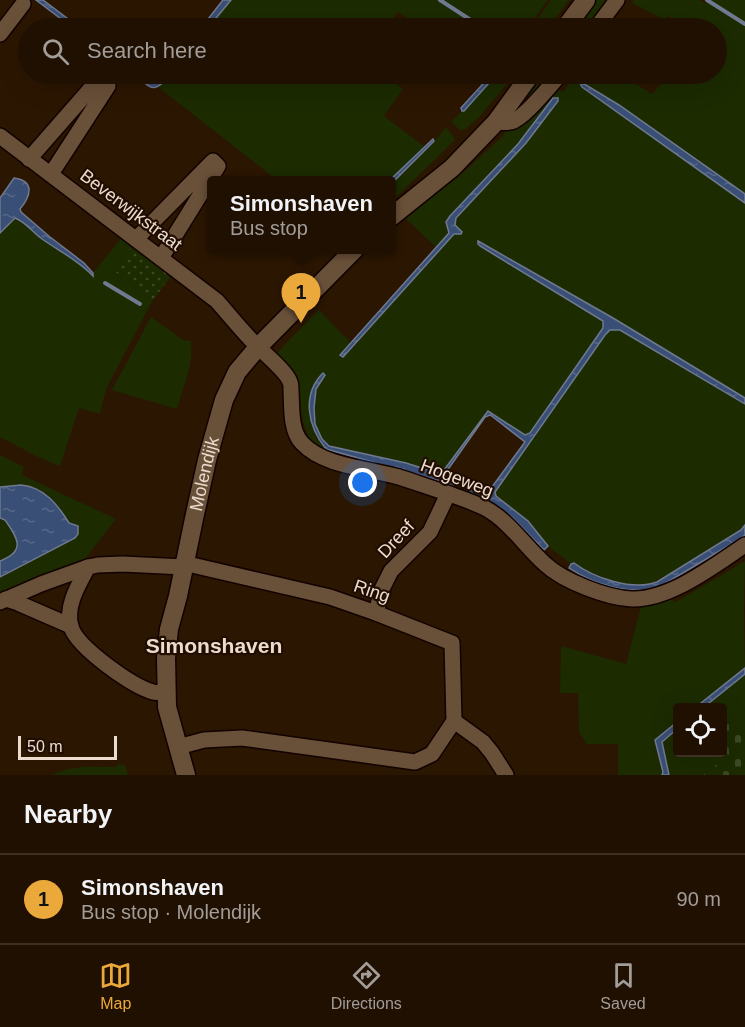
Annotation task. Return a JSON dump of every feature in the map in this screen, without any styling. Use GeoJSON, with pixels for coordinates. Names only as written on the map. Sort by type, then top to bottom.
{"type":"FeatureCollection","features":[{"type":"Feature","properties":{"kind":"main road"},"geometry":{"type":"LineString","coordinates":[[572,18],[586,0]]}},
{"type":"Feature","properties":{"kind":"main road"},"geometry":{"type":"LineString","coordinates":[[396,213],[452,168],[496,122],[524,84]]}},
{"type":"Feature","properties":{"kind":"main road","name":"Molendijk"},"geometry":{"type":"LineString","coordinates":[[186,775],[167,707],[166,658],[170,629],[207,460],[224,400],[237,372],[258,347],[349,254]]}},
{"type":"Feature","properties":{"kind":"street"},"geometry":{"type":"LineString","coordinates":[[604,18],[617,0]]}},
{"type":"Feature","properties":{"kind":"street"},"geometry":{"type":"LineString","coordinates":[[0,34],[23,4]]}},
{"type":"Feature","properties":{"kind":"street"},"geometry":{"type":"LineString","coordinates":[[29,159],[95,84]]}},
{"type":"Feature","properties":{"kind":"street"},"geometry":{"type":"LineString","coordinates":[[51,174],[108,86],[105,84]]}},
{"type":"Feature","properties":{"kind":"street"},"geometry":{"type":"LineString","coordinates":[[496,122],[510,122],[518,119],[552,84]]}},
{"type":"Feature","properties":{"kind":"street","name":"Beverwijkstraat"},"geometry":{"type":"LineString","coordinates":[[0,136],[217,301],[258,347]]}},
{"type":"Feature","properties":{"kind":"street"},"geometry":{"type":"LineString","coordinates":[[136,239],[213,161],[218,166],[212,176]]}},
{"type":"Feature","properties":{"kind":"street"},"geometry":{"type":"LineString","coordinates":[[161,258],[207,184]]}},
{"type":"Feature","properties":{"kind":"street","name":"Hogeweg"},"geometry":{"type":"LineString","coordinates":[[258,347],[290,381],[296,435],[301,443],[314,453],[342,464],[398,477],[472,502],[492,513],[513,530],[555,572],[590,589],[622,598],[646,598],[668,592],[719,563],[745,544]]}},
{"type":"Feature","properties":{"kind":"street","name":"Dreef"},"geometry":{"type":"LineString","coordinates":[[376,613],[382,589],[391,571],[430,532],[448,494]]}},
{"type":"Feature","properties":{"kind":"street","name":"Ring"},"geometry":{"type":"LineString","coordinates":[[3,601],[40,584],[88,567],[123,564],[184,567],[192,565],[330,597],[452,643],[454,721]]}},
{"type":"Feature","properties":{"kind":"street"},"geometry":{"type":"LineString","coordinates":[[88,567],[75,593],[70,610],[71,626],[76,637],[96,658],[142,688],[155,693],[167,692]]}},
{"type":"Feature","properties":{"kind":"street"},"geometry":{"type":"LineString","coordinates":[[3,601],[18,603],[71,626]]}},
{"type":"Feature","properties":{"kind":"street"},"geometry":{"type":"LineString","coordinates":[[178,747],[204,740],[242,738],[415,762],[432,754],[454,721],[483,742],[506,775]]}},
{"type":"Feature","properties":{"kind":"green space"},"geometry":{"type":"Polygon","coordinates":[[[231,0],[548,0],[534,18],[407,18],[398,12],[394,18],[216,18],[231,0]]]}},
{"type":"Feature","properties":{"kind":"green space"},"geometry":{"type":"Polygon","coordinates":[[[551,0],[569,0],[556,18],[538,18],[551,0]]]}},
{"type":"Feature","properties":{"kind":"green space"},"geometry":{"type":"Polygon","coordinates":[[[595,0],[613,0],[599,18],[582,18],[595,0]]]}},
{"type":"Feature","properties":{"kind":"green space"},"geometry":{"type":"Polygon","coordinates":[[[634,0],[700,0],[706,4],[709,0],[745,0],[745,194],[619,105],[586,85],[582,87],[745,203],[745,398],[613,318],[479,241],[480,246],[603,321],[603,328],[530,433],[525,435],[488,411],[441,474],[406,463],[339,449],[325,441],[316,424],[316,387],[325,376],[314,384],[313,429],[317,439],[326,449],[323,453],[310,440],[303,422],[298,389],[276,355],[319,310],[351,343],[341,354],[454,234],[461,234],[462,232],[455,225],[456,218],[502,170],[553,98],[518,144],[475,189],[447,228],[449,233],[437,248],[406,219],[411,214],[459,176],[502,137],[507,129],[557,88],[563,92],[569,84],[636,84],[652,94],[661,84],[727,84],[727,18],[671,18],[668,16],[661,18],[632,3],[634,0]]]}},
{"type":"Feature","properties":{"kind":"green space"},"geometry":{"type":"Polygon","coordinates":[[[161,84],[396,84],[403,89],[384,116],[425,147],[394,176],[272,176],[158,87],[161,84]]]}},
{"type":"Feature","properties":{"kind":"green space"},"geometry":{"type":"Polygon","coordinates":[[[488,84],[507,84],[481,115],[466,129],[460,130],[451,122],[488,84]]]}},
{"type":"Feature","properties":{"kind":"green space"},"geometry":{"type":"Polygon","coordinates":[[[534,84],[548,84],[535,99],[512,114],[534,84]]]}},
{"type":"Feature","properties":{"kind":"green space"},"geometry":{"type":"Polygon","coordinates":[[[446,127],[455,140],[396,197],[396,179],[446,127]]]}},
{"type":"Feature","properties":{"kind":"green space"},"geometry":{"type":"Polygon","coordinates":[[[15,218],[93,275],[122,237],[132,246],[114,271],[153,300],[106,389],[100,414],[79,408],[60,466],[0,437],[0,233],[15,218]]]}},
{"type":"Feature","properties":{"kind":"green space"},"geometry":{"type":"Polygon","coordinates":[[[132,246],[172,275],[153,300],[114,271],[132,246]]]}},
{"type":"Feature","properties":{"kind":"green space"},"geometry":{"type":"Polygon","coordinates":[[[151,317],[183,340],[191,341],[189,367],[177,409],[112,390],[151,317]]]}},
{"type":"Feature","properties":{"kind":"green space"},"geometry":{"type":"Polygon","coordinates":[[[613,329],[620,330],[745,404],[745,525],[741,530],[657,582],[647,584],[614,582],[592,574],[574,563],[571,564],[548,546],[528,521],[495,492],[605,335],[613,329]]]}},
{"type":"Feature","properties":{"kind":"green space"},"geometry":{"type":"Polygon","coordinates":[[[0,455],[24,467],[22,475],[116,519],[81,564],[0,599],[0,577],[75,538],[62,512],[50,497],[34,487],[24,485],[0,487],[0,455]]]}},
{"type":"Feature","properties":{"kind":"green space"},"geometry":{"type":"Polygon","coordinates":[[[0,518],[5,520],[16,538],[17,548],[14,553],[0,561],[0,518]]]}},
{"type":"Feature","properties":{"kind":"green space"},"geometry":{"type":"Polygon","coordinates":[[[745,562],[745,668],[701,703],[673,703],[673,725],[655,740],[662,775],[618,775],[618,744],[587,744],[579,732],[578,693],[560,693],[561,646],[626,664],[642,603],[670,594],[674,603],[745,562]]]}},
{"type":"Feature","properties":{"kind":"green space"},"geometry":{"type":"Polygon","coordinates":[[[745,674],[745,718],[727,725],[727,703],[710,703],[745,674]]]}},
{"type":"Feature","properties":{"kind":"green space"},"geometry":{"type":"Polygon","coordinates":[[[745,718],[745,775],[703,775],[728,756],[727,725],[745,718]]]}},
{"type":"Feature","properties":{"kind":"green space"},"geometry":{"type":"Polygon","coordinates":[[[673,732],[673,757],[727,757],[703,775],[669,775],[661,742],[673,732]]]}},
{"type":"Feature","properties":{"kind":"green space"},"geometry":{"type":"Polygon","coordinates":[[[118,764],[125,765],[128,775],[52,775],[76,768],[117,767],[118,764]]]}},
{"type":"Feature","properties":{"kind":"water"},"geometry":{"type":"Polygon","coordinates":[[[36,0],[43,0],[67,18],[60,18],[36,0]]]}},
{"type":"Feature","properties":{"kind":"water"},"geometry":{"type":"Polygon","coordinates":[[[223,0],[231,0],[216,18],[209,18],[223,0]]]}},
{"type":"Feature","properties":{"kind":"water"},"geometry":{"type":"Polygon","coordinates":[[[146,84],[161,84],[153,88],[146,84]]]}},
{"type":"Feature","properties":{"kind":"water"},"geometry":{"type":"Polygon","coordinates":[[[483,84],[488,84],[464,111],[461,108],[483,84]]]}},
{"type":"Feature","properties":{"kind":"water"},"geometry":{"type":"Polygon","coordinates":[[[580,84],[586,85],[619,105],[745,194],[745,203],[580,84]]]}},
{"type":"Feature","properties":{"kind":"water"},"geometry":{"type":"Polygon","coordinates":[[[553,98],[558,98],[558,101],[526,143],[456,218],[455,225],[462,232],[461,234],[454,234],[343,357],[340,355],[449,233],[446,222],[450,216],[518,144],[553,98]]]}},
{"type":"Feature","properties":{"kind":"water"},"geometry":{"type":"Polygon","coordinates":[[[433,139],[434,141],[396,179],[394,176],[433,139]]]}},
{"type":"Feature","properties":{"kind":"water"},"geometry":{"type":"Polygon","coordinates":[[[14,178],[26,182],[29,190],[20,209],[21,212],[84,263],[93,276],[15,218],[0,233],[0,198],[14,178]]]}},
{"type":"Feature","properties":{"kind":"water"},"geometry":{"type":"Polygon","coordinates":[[[478,241],[613,318],[745,398],[745,404],[620,330],[610,330],[495,492],[496,496],[528,521],[548,546],[544,550],[513,518],[487,500],[466,492],[469,488],[485,493],[489,491],[525,442],[490,415],[485,417],[444,475],[456,482],[452,486],[326,449],[311,421],[312,391],[323,373],[325,375],[316,389],[315,424],[322,439],[329,446],[406,463],[441,474],[488,411],[525,435],[530,433],[603,328],[603,321],[480,246],[478,241]]]}},
{"type":"Feature","properties":{"kind":"water"},"geometry":{"type":"Polygon","coordinates":[[[21,485],[37,489],[50,498],[69,523],[78,526],[78,534],[75,538],[0,577],[0,561],[14,553],[17,543],[5,520],[0,518],[0,487],[21,485]]]}},
{"type":"Feature","properties":{"kind":"water"},"geometry":{"type":"Polygon","coordinates":[[[745,525],[745,535],[735,542],[661,586],[650,589],[626,589],[601,584],[569,568],[574,563],[592,574],[625,584],[657,582],[741,530],[745,525]]]}},
{"type":"Feature","properties":{"kind":"water"},"geometry":{"type":"Polygon","coordinates":[[[745,668],[745,674],[709,703],[701,703],[745,668]]]}},
{"type":"Feature","properties":{"kind":"water"},"geometry":{"type":"Polygon","coordinates":[[[673,725],[673,732],[662,742],[669,775],[662,775],[655,740],[673,725]]]}},
{"type":"Feature","properties":{"kind":"waterway"},"geometry":{"type":"LineString","coordinates":[[440,0],[468,18]]}},
{"type":"Feature","properties":{"kind":"waterway"},"geometry":{"type":"LineString","coordinates":[[707,0],[745,24]]}},
{"type":"Feature","properties":{"kind":"waterway"},"geometry":{"type":"LineString","coordinates":[[105,283],[140,304]]}},
{"type":"Feature","properties":{"kind":"place","name":"Simonshaven"},"geometry":{"type":"Point","coordinates":[301,323]}},
{"type":"Feature","properties":{"kind":"district","name":"Simonshaven"},"geometry":{"type":"Point","coordinates":[214,646]}}]}
